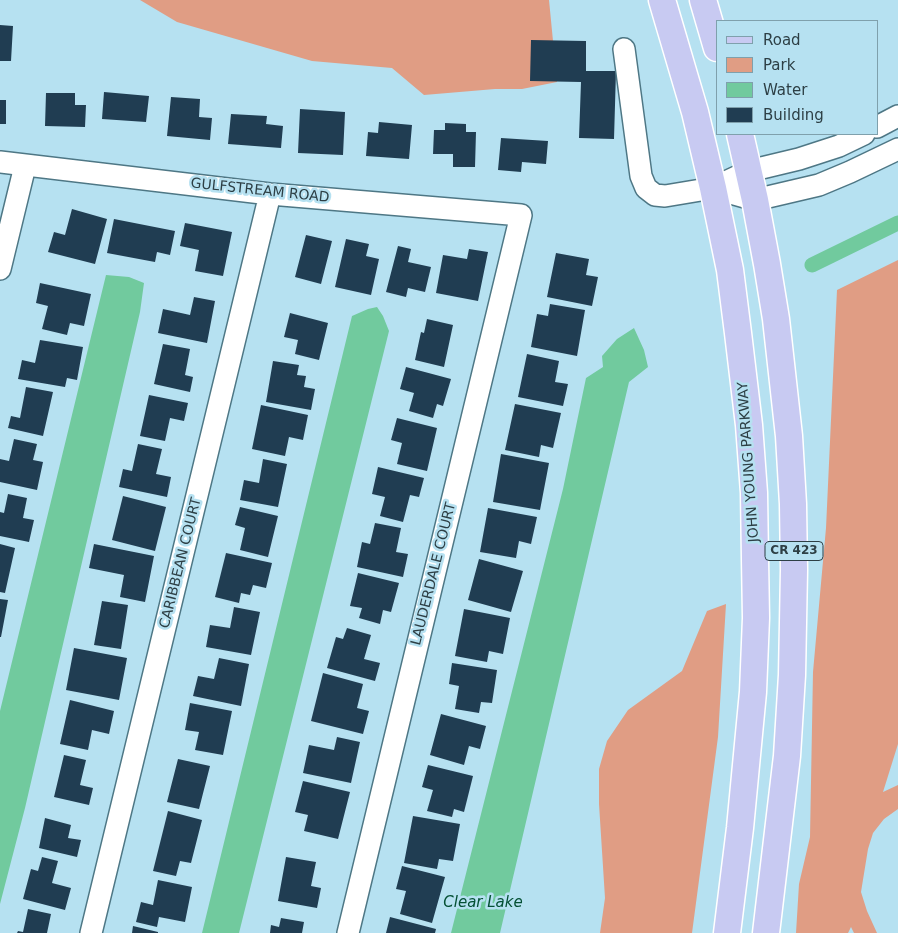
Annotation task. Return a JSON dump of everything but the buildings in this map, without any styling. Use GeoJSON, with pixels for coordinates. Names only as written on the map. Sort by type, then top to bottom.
{"type":"FeatureCollection","features":[{"type":"Feature","properties":{"kind":"main road","name":"JOHN YOUNG PARKWAY"},"geometry":{"type":"LineString","coordinates":[[662,0],[695,112],[730,270],[748,416],[754,494],[756,618],[753,692],[740,828],[727,933]]}},
{"type":"Feature","properties":{"kind":"main road"},"geometry":{"type":"LineString","coordinates":[[702,0],[716,45]]}},
{"type":"Feature","properties":{"kind":"main road","name":"CR 423"},"geometry":{"type":"LineString","coordinates":[[740,135],[767,264],[784,380],[790,465],[794,570],[792,675],[787,756],[766,933]]}},
{"type":"Feature","properties":{"kind":"street"},"geometry":{"type":"LineString","coordinates":[[624,49],[641,176],[646,188],[654,195],[665,196],[713,188],[749,171],[799,159],[840,146],[862,135]]}},
{"type":"Feature","properties":{"kind":"street"},"geometry":{"type":"LineString","coordinates":[[878,126],[898,116]]}},
{"type":"Feature","properties":{"kind":"street"},"geometry":{"type":"LineString","coordinates":[[713,188],[755,200],[819,185],[898,149]]}},
{"type":"Feature","properties":{"kind":"street","name":"GULFSTREAM ROAD"},"geometry":{"type":"LineString","coordinates":[[0,162],[270,194],[521,215]]}},
{"type":"Feature","properties":{"kind":"street"},"geometry":{"type":"LineString","coordinates":[[0,269],[25,166]]}},
{"type":"Feature","properties":{"kind":"street","name":"CARIBBEAN COURT"},"geometry":{"type":"LineString","coordinates":[[91,933],[270,194]]}},
{"type":"Feature","properties":{"kind":"street","name":"LAUDERDALE COURT"},"geometry":{"type":"LineString","coordinates":[[348,933],[521,215]]}},
{"type":"Feature","properties":{"kind":"green space"},"geometry":{"type":"Polygon","coordinates":[[[140,0],[549,0],[557,82],[522,89],[495,89],[424,95],[392,68],[312,61],[177,22],[140,0]]]}},
{"type":"Feature","properties":{"kind":"green space"},"geometry":{"type":"Polygon","coordinates":[[[898,260],[898,744],[883,792],[898,785],[898,809],[884,819],[873,833],[868,849],[861,892],[877,933],[854,933],[851,927],[848,933],[796,933],[799,884],[810,837],[813,672],[826,528],[837,290],[898,260]]]}},
{"type":"Feature","properties":{"kind":"green space"},"geometry":{"type":"Polygon","coordinates":[[[726,604],[718,737],[692,933],[600,933],[605,898],[599,804],[599,769],[607,741],[628,710],[682,671],[707,611],[726,604]]]}},
{"type":"Feature","properties":{"kind":"water"},"geometry":{"type":"Polygon","coordinates":[[[106,275],[129,277],[144,283],[140,312],[25,808],[0,904],[0,711],[106,275]]]}},
{"type":"Feature","properties":{"kind":"water"},"geometry":{"type":"Polygon","coordinates":[[[377,307],[389,331],[239,933],[202,933],[352,316],[377,307]]]}},
{"type":"Feature","properties":{"kind":"water","name":"Clear Lake"},"geometry":{"type":"Polygon","coordinates":[[[634,328],[644,350],[648,367],[629,382],[500,933],[451,933],[563,489],[586,378],[603,367],[602,356],[617,339],[634,328]]]}},
{"type":"Feature","properties":{"kind":"waterway"},"geometry":{"type":"LineString","coordinates":[[812,265],[898,223]]}}]}
